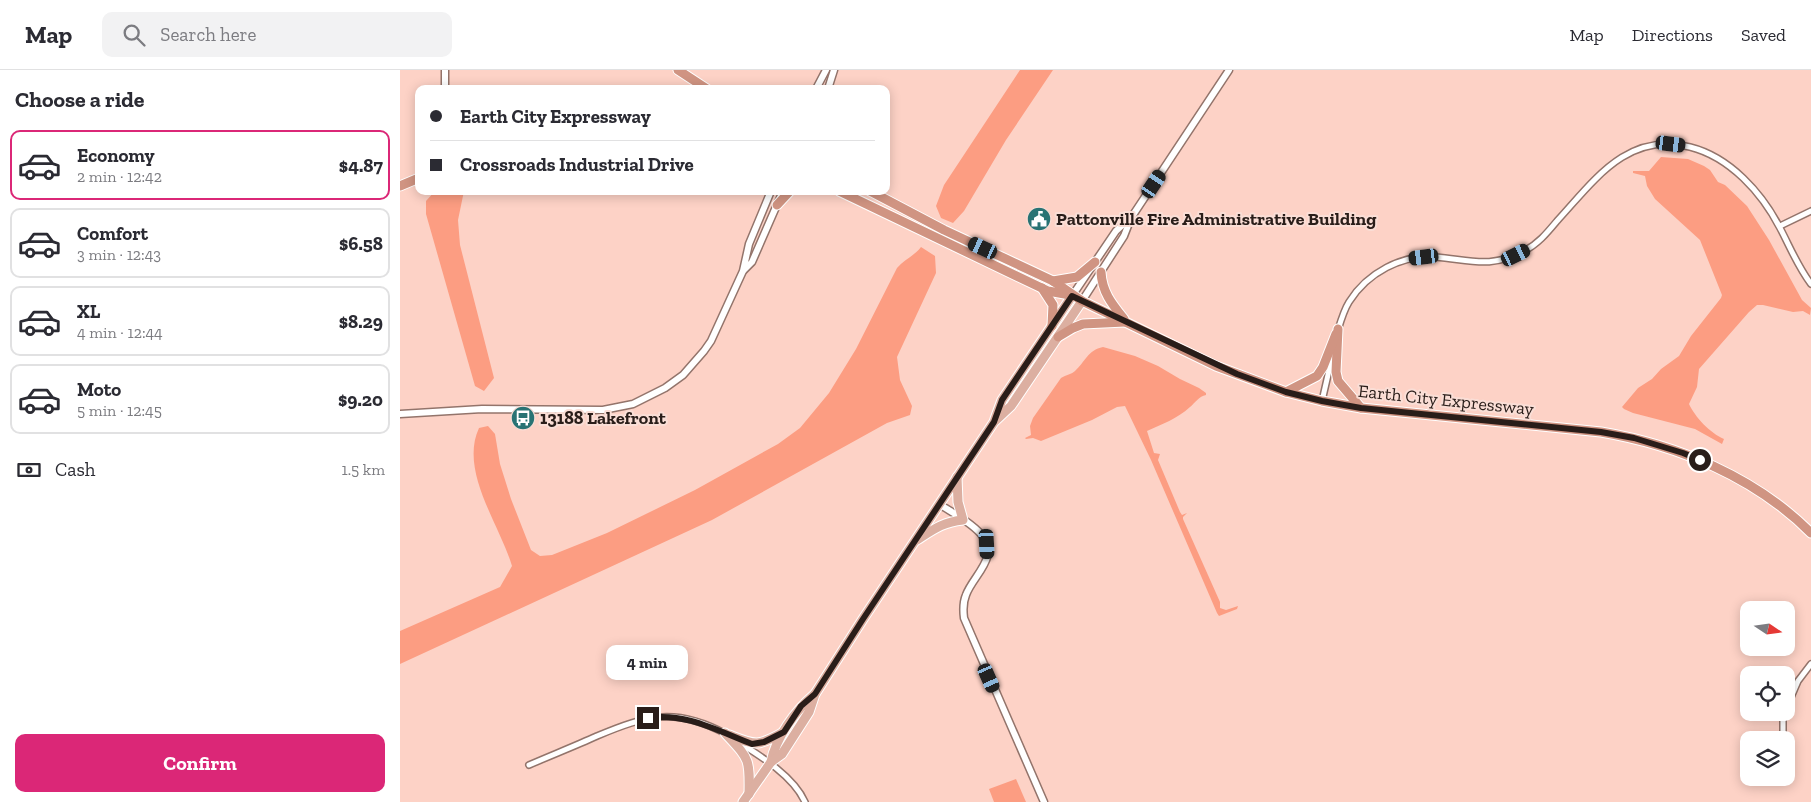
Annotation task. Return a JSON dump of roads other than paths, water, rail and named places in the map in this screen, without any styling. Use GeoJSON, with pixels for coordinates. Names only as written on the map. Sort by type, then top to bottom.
{"type":"FeatureCollection","features":[{"type":"Feature","properties":{"kind":"highway"},"geometry":{"type":"LineString","coordinates":[[678,70],[701,85]]}},
{"type":"Feature","properties":{"kind":"highway"},"geometry":{"type":"LineString","coordinates":[[400,186],[415,180]]}},
{"type":"Feature","properties":{"kind":"highway"},"geometry":{"type":"LineString","coordinates":[[777,204],[786,195]]}},
{"type":"Feature","properties":{"kind":"highway","name":"Earth City Expressway"},"geometry":{"type":"LineString","coordinates":[[847,195],[1042,288],[1072,296]]}},
{"type":"Feature","properties":{"kind":"highway","name":"Earth City Expressway"},"geometry":{"type":"LineString","coordinates":[[878,195],[944,230],[1052,281],[1072,296],[1216,366],[1286,392],[1361,408],[1595,432],[1634,438],[1683,453],[1716,467],[1770,500],[1811,533]]}},
{"type":"Feature","properties":{"kind":"highway"},"geometry":{"type":"LineString","coordinates":[[1052,281],[1077,276],[1095,262]]}},
{"type":"Feature","properties":{"kind":"highway"},"geometry":{"type":"LineString","coordinates":[[1101,272],[1103,289],[1106,296],[1125,322]]}},
{"type":"Feature","properties":{"kind":"highway"},"geometry":{"type":"LineString","coordinates":[[1042,288],[1053,305],[1052,326]]}},
{"type":"Feature","properties":{"kind":"highway"},"geometry":{"type":"LineString","coordinates":[[1058,337],[1083,324],[1125,322]]}},
{"type":"Feature","properties":{"kind":"highway"},"geometry":{"type":"LineString","coordinates":[[1286,392],[1316,376],[1323,367],[1338,329]]}},
{"type":"Feature","properties":{"kind":"highway"},"geometry":{"type":"LineString","coordinates":[[1338,329],[1336,372],[1338,381],[1361,408]]}},
{"type":"Feature","properties":{"kind":"main road"},"geometry":{"type":"LineString","coordinates":[[994,422],[1002,400],[1072,296]]}},
{"type":"Feature","properties":{"kind":"main road"},"geometry":{"type":"LineString","coordinates":[[743,802],[770,762],[774,748],[801,706],[815,694],[957,476],[994,422],[1011,406],[1082,301]]}},
{"type":"Feature","properties":{"kind":"main road"},"geometry":{"type":"LineString","coordinates":[[913,543],[946,522],[963,520],[958,502],[957,476]]}},
{"type":"Feature","properties":{"kind":"main road"},"geometry":{"type":"LineString","coordinates":[[770,762],[782,754],[810,712],[815,694]]}},
{"type":"Feature","properties":{"kind":"main road"},"geometry":{"type":"LineString","coordinates":[[725,733],[752,744],[764,742],[784,732]]}},
{"type":"Feature","properties":{"kind":"main road"},"geometry":{"type":"LineString","coordinates":[[725,733],[746,755],[748,760],[749,794]]}},
{"type":"Feature","properties":{"kind":"street"},"geometry":{"type":"LineString","coordinates":[[445,70],[445,85]]}},
{"type":"Feature","properties":{"kind":"street"},"geometry":{"type":"LineString","coordinates":[[818,85],[826,70]]}},
{"type":"Feature","properties":{"kind":"street"},"geometry":{"type":"LineString","coordinates":[[829,85],[834,70]]}},
{"type":"Feature","properties":{"kind":"street"},"geometry":{"type":"LineString","coordinates":[[1082,301],[1124,236],[1133,215],[1230,70]]}},
{"type":"Feature","properties":{"kind":"street"},"geometry":{"type":"LineString","coordinates":[[1322,401],[1338,329],[1349,302],[1365,283],[1378,272],[1394,264],[1424,257],[1472,263],[1511,258],[1540,241],[1594,180],[1614,161],[1627,153],[1648,147],[1671,144],[1689,147],[1718,158],[1752,187],[1764,200],[1780,226],[1804,276],[1811,284]]}},
{"type":"Feature","properties":{"kind":"street"},"geometry":{"type":"LineString","coordinates":[[400,414],[482,409],[603,410],[633,404],[665,388],[683,375],[711,341],[743,271],[749,244],[769,195]]}},
{"type":"Feature","properties":{"kind":"street"},"geometry":{"type":"LineString","coordinates":[[743,271],[752,262],[781,195]]}},
{"type":"Feature","properties":{"kind":"street"},"geometry":{"type":"LineString","coordinates":[[1780,226],[1811,211]]}},
{"type":"Feature","properties":{"kind":"street"},"geometry":{"type":"LineString","coordinates":[[1072,296],[1116,231],[1133,215]]}},
{"type":"Feature","properties":{"kind":"street"},"geometry":{"type":"LineString","coordinates":[[939,504],[984,537],[987,544],[988,555],[980,575],[966,593],[964,618],[1044,802]]}},
{"type":"Feature","properties":{"kind":"street"},"geometry":{"type":"LineString","coordinates":[[1795,687],[1798,680],[1811,664]]}},
{"type":"Feature","properties":{"kind":"street"},"geometry":{"type":"LineString","coordinates":[[529,765],[631,722],[654,717],[687,719],[725,733],[770,762],[796,787],[805,802]]}},
{"type":"Feature","properties":{"kind":"place","name":"Pattonville Fire Administrative Building"},"geometry":{"type":"Point","coordinates":[1039,219]}},
{"type":"Feature","properties":{"kind":"place","name":"13188 Lakefront"},"geometry":{"type":"Point","coordinates":[523,418]}}]}
